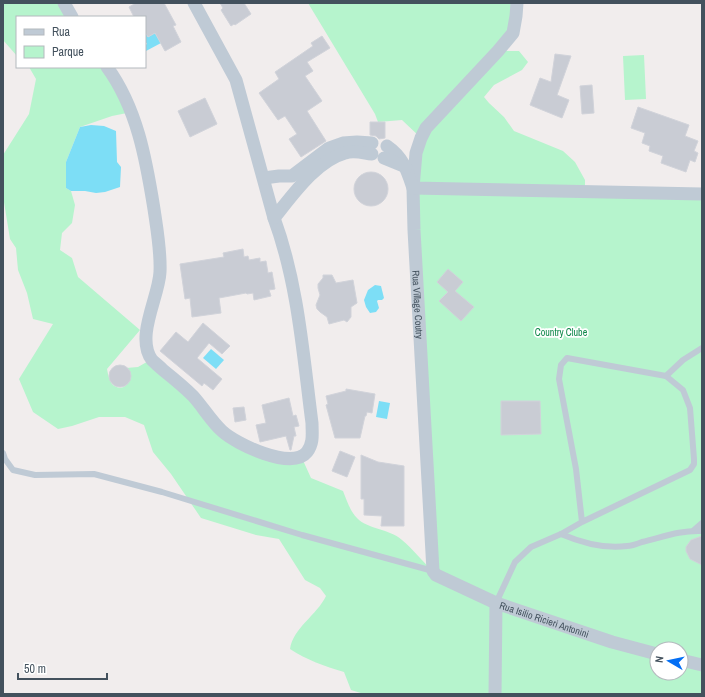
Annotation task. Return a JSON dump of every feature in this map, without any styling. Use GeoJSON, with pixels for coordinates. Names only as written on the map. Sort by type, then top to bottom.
{"type":"FeatureCollection","features":[{"type":"Feature","properties":{"kind":"street"},"geometry":{"type":"LineString","coordinates":[[64,3],[71,16]]}},
{"type":"Feature","properties":{"kind":"street"},"geometry":{"type":"LineString","coordinates":[[108,68],[118,82],[132,112],[147,167],[159,240],[160,274],[146,335],[147,348],[152,359],[193,396],[222,431],[244,446],[277,457],[289,459],[301,456],[307,452],[313,442],[312,423],[297,306],[281,237],[274,218],[236,80],[194,3]]}},
{"type":"Feature","properties":{"kind":"street","name":"Rua Village Coutry"},"geometry":{"type":"LineString","coordinates":[[433,571],[414,238],[413,188],[416,153],[426,128],[513,33],[517,3]]}},
{"type":"Feature","properties":{"kind":"street"},"geometry":{"type":"LineString","coordinates":[[264,178],[292,176],[328,148],[343,143],[357,142],[379,150]]}},
{"type":"Feature","properties":{"kind":"street"},"geometry":{"type":"LineString","coordinates":[[274,218],[296,190],[320,166],[334,157],[346,152],[379,150],[395,152],[406,166],[413,188],[702,194]]}},
{"type":"Feature","properties":{"kind":"street"},"geometry":{"type":"LineString","coordinates":[[433,571],[436,575],[496,603]]}},
{"type":"Feature","properties":{"kind":"street","name":"Rua Isilio Ricieri Antonini"},"geometry":{"type":"LineString","coordinates":[[495,694],[496,603],[612,642],[649,652]]}},
{"type":"Feature","properties":{"kind":"street"},"geometry":{"type":"LineString","coordinates":[[689,662],[702,665]]}},
{"type":"Feature","properties":{"kind":"lane"},"geometry":{"type":"LineString","coordinates":[[666,376],[683,360],[702,348]]}},
{"type":"Feature","properties":{"kind":"lane"},"geometry":{"type":"LineString","coordinates":[[496,603],[515,562],[531,547],[561,534],[582,522],[690,470],[694,464],[690,408],[683,390],[666,376],[567,358],[561,365],[559,379],[576,469],[582,522]]}},
{"type":"Feature","properties":{"kind":"lane"},"geometry":{"type":"LineString","coordinates":[[3,453],[5,459],[13,470],[35,475],[94,474],[162,492],[302,535],[433,571]]}},
{"type":"Feature","properties":{"kind":"lane"},"geometry":{"type":"LineString","coordinates":[[694,530],[702,523]]}},
{"type":"Feature","properties":{"kind":"lane"},"geometry":{"type":"LineString","coordinates":[[561,534],[580,542],[603,546],[627,546],[674,533],[694,530],[702,531]]}},
{"type":"Feature","properties":{"kind":"green space"},"geometry":{"type":"Polygon","coordinates":[[[3,3],[64,3],[71,16],[16,16],[16,55],[3,40],[3,3]]]}},
{"type":"Feature","properties":{"kind":"green space","name":"Country Clube"},"geometry":{"type":"Polygon","coordinates":[[[308,3],[517,3],[516,16],[499,51],[519,51],[528,62],[522,70],[494,85],[484,97],[504,117],[514,131],[563,151],[575,162],[585,180],[585,191],[702,194],[702,694],[364,694],[351,690],[344,672],[316,662],[290,649],[292,641],[300,628],[322,603],[326,596],[320,588],[305,580],[279,539],[256,535],[201,518],[171,474],[153,452],[144,425],[125,417],[99,417],[58,429],[33,412],[19,379],[53,324],[33,319],[27,293],[18,270],[16,248],[10,239],[3,196],[3,155],[29,114],[36,79],[30,68],[108,68],[132,112],[112,116],[80,127],[66,162],[66,188],[71,191],[75,205],[72,223],[62,233],[60,250],[72,258],[78,277],[140,330],[107,369],[112,384],[116,387],[123,387],[129,382],[129,373],[126,368],[138,367],[152,359],[244,446],[301,456],[311,478],[343,491],[351,509],[361,522],[397,536],[433,571],[414,230],[421,138],[402,120],[378,122],[375,114],[308,3]]]}},
{"type":"Feature","properties":{"kind":"green space"},"geometry":{"type":"Polygon","coordinates":[[[644,55],[646,99],[625,100],[623,56],[644,55]]]}},
{"type":"Feature","properties":{"kind":"water"},"geometry":{"type":"Polygon","coordinates":[[[155,33],[161,43],[146,51],[146,34],[148,37],[155,33]]]}},
{"type":"Feature","properties":{"kind":"water"},"geometry":{"type":"Polygon","coordinates":[[[91,125],[104,126],[116,131],[117,162],[121,167],[120,187],[105,192],[96,193],[71,191],[66,188],[66,162],[80,127],[91,125]]]}},
{"type":"Feature","properties":{"kind":"water"},"geometry":{"type":"Polygon","coordinates":[[[375,285],[381,286],[384,298],[377,301],[379,308],[376,312],[370,313],[364,300],[368,290],[375,285]]]}},
{"type":"Feature","properties":{"kind":"water"},"geometry":{"type":"Polygon","coordinates":[[[211,349],[224,360],[216,369],[203,358],[211,349]]]}},
{"type":"Feature","properties":{"kind":"water"},"geometry":{"type":"Polygon","coordinates":[[[379,401],[390,403],[387,419],[376,417],[379,401]]]}},
{"type":"Feature","properties":{"kind":"building"},"geometry":{"type":"Polygon","coordinates":[[[136,3],[164,3],[176,25],[173,26],[181,42],[165,51],[155,33],[148,37],[146,34],[146,16],[134,16],[129,7],[136,3]]]}},
{"type":"Feature","properties":{"kind":"building"},"geometry":{"type":"Polygon","coordinates":[[[220,3],[244,3],[251,14],[235,25],[234,24],[231,26],[221,10],[223,8],[220,3]]]}},
{"type":"Feature","properties":{"kind":"building"},"geometry":{"type":"Polygon","coordinates":[[[322,36],[330,48],[307,62],[313,71],[305,76],[322,101],[307,111],[326,141],[301,157],[289,139],[297,134],[285,116],[278,120],[259,93],[279,79],[275,72],[313,46],[311,43],[322,36]]]}},
{"type":"Feature","properties":{"kind":"building"},"geometry":{"type":"Polygon","coordinates":[[[555,54],[571,56],[557,95],[569,100],[562,118],[530,105],[540,78],[551,82],[555,54]]]}},
{"type":"Feature","properties":{"kind":"building"},"geometry":{"type":"Polygon","coordinates":[[[592,85],[594,113],[582,114],[580,86],[592,85]]]}},
{"type":"Feature","properties":{"kind":"building"},"geometry":{"type":"Polygon","coordinates":[[[205,98],[217,124],[190,137],[178,111],[205,98]]]}},
{"type":"Feature","properties":{"kind":"building"},"geometry":{"type":"Polygon","coordinates":[[[638,107],[689,125],[685,136],[698,141],[694,151],[698,153],[695,162],[690,160],[686,172],[661,163],[663,156],[649,151],[650,146],[642,143],[645,133],[631,128],[638,107]]]}},
{"type":"Feature","properties":{"kind":"building"},"geometry":{"type":"Polygon","coordinates":[[[370,122],[385,122],[385,138],[379,139],[376,136],[370,135],[370,122]]]}},
{"type":"Feature","properties":{"kind":"building"},"geometry":{"type":"Polygon","coordinates":[[[371,172],[383,177],[388,189],[383,201],[371,206],[359,201],[354,189],[359,177],[371,172]]]}},
{"type":"Feature","properties":{"kind":"building"},"geometry":{"type":"Polygon","coordinates":[[[243,249],[244,257],[248,256],[249,260],[260,258],[260,262],[266,261],[268,273],[272,272],[275,289],[269,290],[271,296],[254,300],[253,293],[246,293],[219,298],[221,313],[192,317],[190,298],[185,299],[180,264],[224,257],[223,253],[243,249]]]}},
{"type":"Feature","properties":{"kind":"building"},"geometry":{"type":"Polygon","coordinates":[[[448,269],[463,282],[455,291],[474,307],[461,321],[439,301],[448,292],[437,282],[448,269]]]}},
{"type":"Feature","properties":{"kind":"building"},"geometry":{"type":"Polygon","coordinates":[[[323,275],[332,275],[336,283],[353,280],[357,303],[351,307],[351,317],[347,322],[344,320],[329,324],[327,317],[317,309],[316,305],[320,295],[318,284],[323,278],[323,275]]]}},
{"type":"Feature","properties":{"kind":"building"},"geometry":{"type":"Polygon","coordinates":[[[203,323],[230,346],[222,354],[209,343],[197,358],[222,379],[213,390],[204,383],[202,386],[160,351],[176,332],[188,342],[203,323]]]}},
{"type":"Feature","properties":{"kind":"building"},"geometry":{"type":"Polygon","coordinates":[[[120,365],[128,368],[131,376],[128,384],[120,387],[112,384],[109,376],[112,368],[120,365]]]}},
{"type":"Feature","properties":{"kind":"building"},"geometry":{"type":"Polygon","coordinates":[[[346,389],[375,394],[372,413],[367,412],[365,416],[360,438],[335,438],[326,405],[328,404],[326,396],[346,391],[346,389]]]}},
{"type":"Feature","properties":{"kind":"building"},"geometry":{"type":"Polygon","coordinates":[[[289,398],[293,416],[296,415],[299,426],[294,427],[296,436],[294,436],[291,450],[286,436],[260,442],[256,425],[266,423],[262,405],[289,398]]]}},
{"type":"Feature","properties":{"kind":"building"},"geometry":{"type":"Polygon","coordinates":[[[501,401],[540,401],[541,434],[501,435],[501,401]]]}},
{"type":"Feature","properties":{"kind":"building"},"geometry":{"type":"Polygon","coordinates":[[[244,407],[246,420],[235,422],[233,408],[244,407]]]}},
{"type":"Feature","properties":{"kind":"building"},"geometry":{"type":"Polygon","coordinates":[[[340,451],[355,457],[347,477],[332,471],[340,451]]]}},
{"type":"Feature","properties":{"kind":"building"},"geometry":{"type":"Polygon","coordinates":[[[361,455],[378,462],[404,466],[404,526],[381,526],[382,516],[364,515],[364,499],[361,499],[361,455]]]}},
{"type":"Feature","properties":{"kind":"building"},"geometry":{"type":"Polygon","coordinates":[[[702,536],[702,565],[690,559],[686,551],[686,547],[691,540],[702,536]]]}}]}
